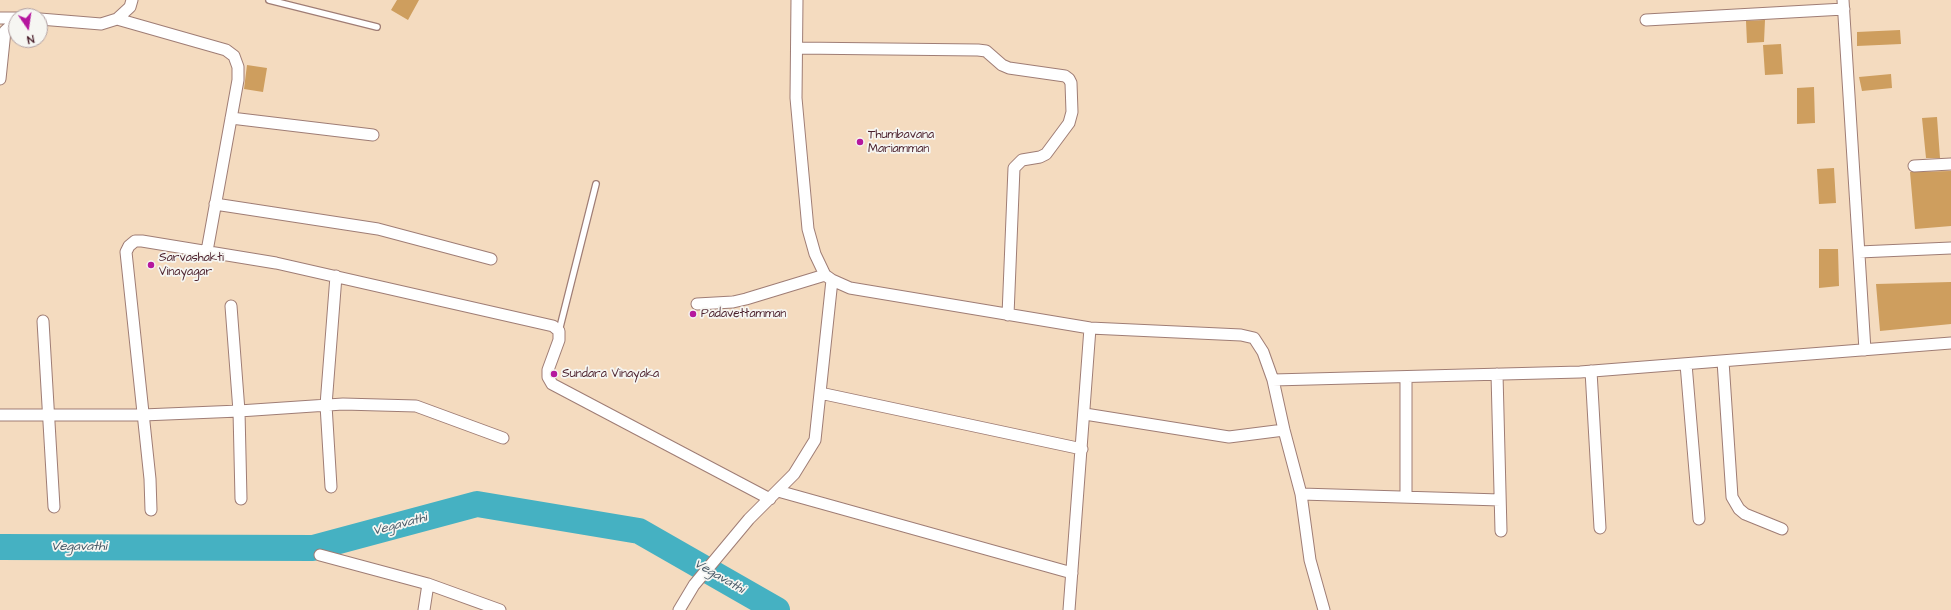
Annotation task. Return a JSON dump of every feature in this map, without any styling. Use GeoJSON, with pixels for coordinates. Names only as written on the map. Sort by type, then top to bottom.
{"type":"FeatureCollection","features":[{"type":"Feature","properties":{"kind":"street"},"geometry":{"type":"LineString","coordinates":[[48,20],[101,24],[117,19],[130,7],[132,0]]}},
{"type":"Feature","properties":{"kind":"street"},"geometry":{"type":"LineString","coordinates":[[797,0],[796,98],[808,229],[815,254],[829,278],[850,288],[1090,328],[1241,335],[1254,338],[1263,352],[1273,380],[1284,430],[1301,494],[1310,560],[1324,610]]}},
{"type":"Feature","properties":{"kind":"street"},"geometry":{"type":"LineString","coordinates":[[1646,20],[1844,4],[1865,350]]}},
{"type":"Feature","properties":{"kind":"street"},"geometry":{"type":"LineString","coordinates":[[117,19],[226,50],[234,56],[238,67],[238,80],[207,251]]}},
{"type":"Feature","properties":{"kind":"street"},"geometry":{"type":"LineString","coordinates":[[0,79],[5,31],[8,28]]}},
{"type":"Feature","properties":{"kind":"street"},"geometry":{"type":"LineString","coordinates":[[797,48],[978,50],[986,51],[1002,65],[1009,68],[1064,76],[1069,79],[1071,83],[1072,112],[1069,123],[1046,154],[1040,158],[1022,160],[1014,168],[1008,314]]}},
{"type":"Feature","properties":{"kind":"street"},"geometry":{"type":"LineString","coordinates":[[231,118],[373,134]]}},
{"type":"Feature","properties":{"kind":"street"},"geometry":{"type":"LineString","coordinates":[[1914,166],[1951,164]]}},
{"type":"Feature","properties":{"kind":"street"},"geometry":{"type":"LineString","coordinates":[[215,204],[384,230],[491,259]]}},
{"type":"Feature","properties":{"kind":"street"},"geometry":{"type":"LineString","coordinates":[[150,510],[150,479],[126,252],[129,246],[135,241],[276,262],[553,326],[559,331],[559,340],[548,370],[548,377],[552,384],[774,495],[1072,573]]}},
{"type":"Feature","properties":{"kind":"street"},"geometry":{"type":"LineString","coordinates":[[1859,252],[1951,248]]}},
{"type":"Feature","properties":{"kind":"street"},"geometry":{"type":"LineString","coordinates":[[331,487],[326,405],[336,276]]}},
{"type":"Feature","properties":{"kind":"street"},"geometry":{"type":"LineString","coordinates":[[697,304],[733,302],[829,278]]}},
{"type":"Feature","properties":{"kind":"street"},"geometry":{"type":"LineString","coordinates":[[679,610],[694,585],[749,519],[794,474],[815,440],[829,278]]}},
{"type":"Feature","properties":{"kind":"street"},"geometry":{"type":"LineString","coordinates":[[231,306],[239,412],[241,499]]}},
{"type":"Feature","properties":{"kind":"street"},"geometry":{"type":"LineString","coordinates":[[43,321],[54,507]]}},
{"type":"Feature","properties":{"kind":"street"},"geometry":{"type":"LineString","coordinates":[[1069,610],[1085,414],[1090,328]]}},
{"type":"Feature","properties":{"kind":"street"},"geometry":{"type":"LineString","coordinates":[[1273,380],[1591,371],[1951,343]]}},
{"type":"Feature","properties":{"kind":"street"},"geometry":{"type":"LineString","coordinates":[[1723,361],[1732,497],[1739,509],[1745,514],[1782,529]]}},
{"type":"Feature","properties":{"kind":"street"},"geometry":{"type":"LineString","coordinates":[[1686,364],[1699,519]]}},
{"type":"Feature","properties":{"kind":"street"},"geometry":{"type":"LineString","coordinates":[[1591,371],[1600,528]]}},
{"type":"Feature","properties":{"kind":"street"},"geometry":{"type":"LineString","coordinates":[[1497,374],[1501,531]]}},
{"type":"Feature","properties":{"kind":"street"},"geometry":{"type":"LineString","coordinates":[[1406,376],[1406,497]]}},
{"type":"Feature","properties":{"kind":"street"},"geometry":{"type":"LineString","coordinates":[[820,393],[1082,449]]}},
{"type":"Feature","properties":{"kind":"street"},"geometry":{"type":"LineString","coordinates":[[0,415],[143,415],[239,412],[343,404],[416,406],[503,438]]}},
{"type":"Feature","properties":{"kind":"street"},"geometry":{"type":"LineString","coordinates":[[1085,414],[1229,437],[1284,430]]}},
{"type":"Feature","properties":{"kind":"street"},"geometry":{"type":"LineString","coordinates":[[1301,494],[1500,500]]}},
{"type":"Feature","properties":{"kind":"street"},"geometry":{"type":"LineString","coordinates":[[320,555],[428,584],[500,610]]}},
{"type":"Feature","properties":{"kind":"street"},"geometry":{"type":"LineString","coordinates":[[424,610],[428,584]]}},
{"type":"Feature","properties":{"kind":"lane"},"geometry":{"type":"LineString","coordinates":[[269,0],[377,27]]}},
{"type":"Feature","properties":{"kind":"lane"},"geometry":{"type":"LineString","coordinates":[[559,331],[596,184]]}},
{"type":"Feature","properties":{"kind":"building"},"geometry":{"type":"Polygon","coordinates":[[[397,0],[419,0],[408,20],[391,10],[397,0]]]}},
{"type":"Feature","properties":{"kind":"building"},"geometry":{"type":"Polygon","coordinates":[[[1765,20],[1764,42],[1747,43],[1746,21],[1765,20]]]}},
{"type":"Feature","properties":{"kind":"building"},"geometry":{"type":"Polygon","coordinates":[[[1900,30],[1901,44],[1857,46],[1857,32],[1900,30]]]}},
{"type":"Feature","properties":{"kind":"building"},"geometry":{"type":"Polygon","coordinates":[[[1781,44],[1783,74],[1765,75],[1763,45],[1781,44]]]}},
{"type":"Feature","properties":{"kind":"building"},"geometry":{"type":"Polygon","coordinates":[[[247,65],[267,68],[263,92],[244,89],[247,65]]]}},
{"type":"Feature","properties":{"kind":"building"},"geometry":{"type":"Polygon","coordinates":[[[1891,74],[1892,88],[1862,91],[1859,77],[1891,74]]]}},
{"type":"Feature","properties":{"kind":"building"},"geometry":{"type":"Polygon","coordinates":[[[1814,87],[1815,123],[1797,124],[1797,88],[1814,87]]]}},
{"type":"Feature","properties":{"kind":"building"},"geometry":{"type":"Polygon","coordinates":[[[1937,117],[1940,158],[1926,158],[1922,118],[1937,117]]]}},
{"type":"Feature","properties":{"kind":"building"},"geometry":{"type":"Polygon","coordinates":[[[1834,168],[1836,203],[1819,204],[1817,169],[1834,168]]]}},
{"type":"Feature","properties":{"kind":"building"},"geometry":{"type":"Polygon","coordinates":[[[1951,171],[1951,226],[1915,229],[1910,172],[1951,171]]]}},
{"type":"Feature","properties":{"kind":"building"},"geometry":{"type":"Polygon","coordinates":[[[1819,249],[1838,249],[1839,286],[1819,288],[1819,249]]]}},
{"type":"Feature","properties":{"kind":"building"},"geometry":{"type":"Polygon","coordinates":[[[1951,282],[1951,324],[1880,331],[1876,284],[1951,282]]]}},
{"type":"Feature","properties":{"kind":"waterway","name":"Vegavathi"},"geometry":{"type":"LineString","coordinates":[[0,547],[313,548],[477,504],[639,531],[777,610]]}},
{"type":"Feature","properties":{"kind":"place","name":"Thumbavana Mariamman"},"geometry":{"type":"Point","coordinates":[860,142]}},
{"type":"Feature","properties":{"kind":"place","name":"Sarvashakti Vinayagar"},"geometry":{"type":"Point","coordinates":[151,265]}},
{"type":"Feature","properties":{"kind":"place","name":"Padavettamman"},"geometry":{"type":"Point","coordinates":[693,314]}},
{"type":"Feature","properties":{"kind":"place","name":"Sundara Vinayaka"},"geometry":{"type":"Point","coordinates":[554,374]}}]}
